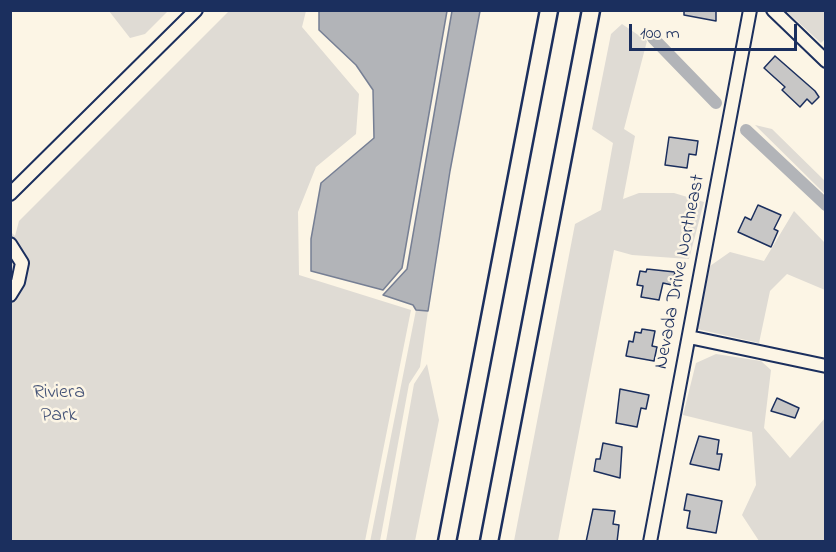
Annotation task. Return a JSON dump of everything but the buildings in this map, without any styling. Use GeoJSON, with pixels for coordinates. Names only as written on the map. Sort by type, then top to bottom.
{"type":"FeatureCollection","features":[{"type":"Feature","properties":{"kind":"highway"},"geometry":{"type":"LineString","coordinates":[[447,542],[549,10]]}},
{"type":"Feature","properties":{"kind":"highway"},"geometry":{"type":"LineString","coordinates":[[489,542],[591,10]]}},
{"type":"Feature","properties":{"kind":"street"},"geometry":{"type":"LineString","coordinates":[[10,194],[196,10]]}},
{"type":"Feature","properties":{"kind":"street","name":"Nevada Drive Northeast"},"geometry":{"type":"LineString","coordinates":[[650,542],[750,10]]}},
{"type":"Feature","properties":{"kind":"street"},"geometry":{"type":"LineString","coordinates":[[773,10],[825,61]]}},
{"type":"Feature","properties":{"kind":"street"},"geometry":{"type":"LineString","coordinates":[[10,244],[22,263],[18,282],[10,295]]}},
{"type":"Feature","properties":{"kind":"street"},"geometry":{"type":"LineString","coordinates":[[688,337],[825,366]]}},
{"type":"Feature","properties":{"kind":"green space"},"geometry":{"type":"Polygon","coordinates":[[[109,11],[168,11],[145,34],[130,38],[109,11]]]}},
{"type":"Feature","properties":{"kind":"green space","name":"Riviera Park"},"geometry":{"type":"Polygon","coordinates":[[[229,11],[306,11],[302,27],[359,94],[356,134],[316,167],[298,212],[299,275],[411,310],[365,541],[11,541],[10,231],[15,236],[19,221],[229,11]]]}},
{"type":"Feature","properties":{"kind":"green space"},"geometry":{"type":"Polygon","coordinates":[[[786,11],[825,11],[825,39],[821,43],[786,11]]]}},
{"type":"Feature","properties":{"kind":"green space"},"geometry":{"type":"Polygon","coordinates":[[[622,24],[647,41],[624,129],[635,136],[623,199],[639,193],[674,193],[704,202],[689,259],[632,255],[614,250],[558,541],[514,541],[575,224],[601,210],[613,143],[592,129],[611,34],[622,24]]]}},
{"type":"Feature","properties":{"kind":"green space"},"geometry":{"type":"Polygon","coordinates":[[[755,125],[772,129],[825,181],[825,194],[755,125]]]}},
{"type":"Feature","properties":{"kind":"green space"},"geometry":{"type":"Polygon","coordinates":[[[794,211],[825,243],[825,290],[787,274],[770,291],[759,343],[697,329],[710,266],[730,252],[764,261],[794,211]]]}},
{"type":"Feature","properties":{"kind":"green space"},"geometry":{"type":"Polygon","coordinates":[[[416,310],[428,311],[420,367],[409,384],[380,541],[370,542],[416,310]]]}},
{"type":"Feature","properties":{"kind":"green space"},"geometry":{"type":"Polygon","coordinates":[[[716,354],[761,361],[771,370],[764,428],[790,458],[825,418],[825,541],[759,541],[742,515],[756,485],[752,432],[683,415],[696,363],[716,354]]]}},
{"type":"Feature","properties":{"kind":"green space"},"geometry":{"type":"Polygon","coordinates":[[[427,364],[439,420],[415,541],[386,541],[414,384],[427,364]]]}},
{"type":"Feature","properties":{"kind":"shaded area"},"geometry":{"type":"Polygon","coordinates":[[[319,11],[447,11],[402,268],[383,290],[311,271],[311,239],[321,183],[374,138],[373,90],[356,65],[319,30],[319,11]]]}},
{"type":"Feature","properties":{"kind":"shaded area"},"geometry":{"type":"Polygon","coordinates":[[[452,11],[480,11],[450,171],[428,311],[416,310],[413,305],[383,295],[407,269],[452,11]]]}},
{"type":"Feature","properties":{"kind":"waterway"},"geometry":{"type":"LineString","coordinates":[[653,38],[716,103]]}},
{"type":"Feature","properties":{"kind":"waterway"},"geometry":{"type":"LineString","coordinates":[[746,130],[826,205]]}}]}
